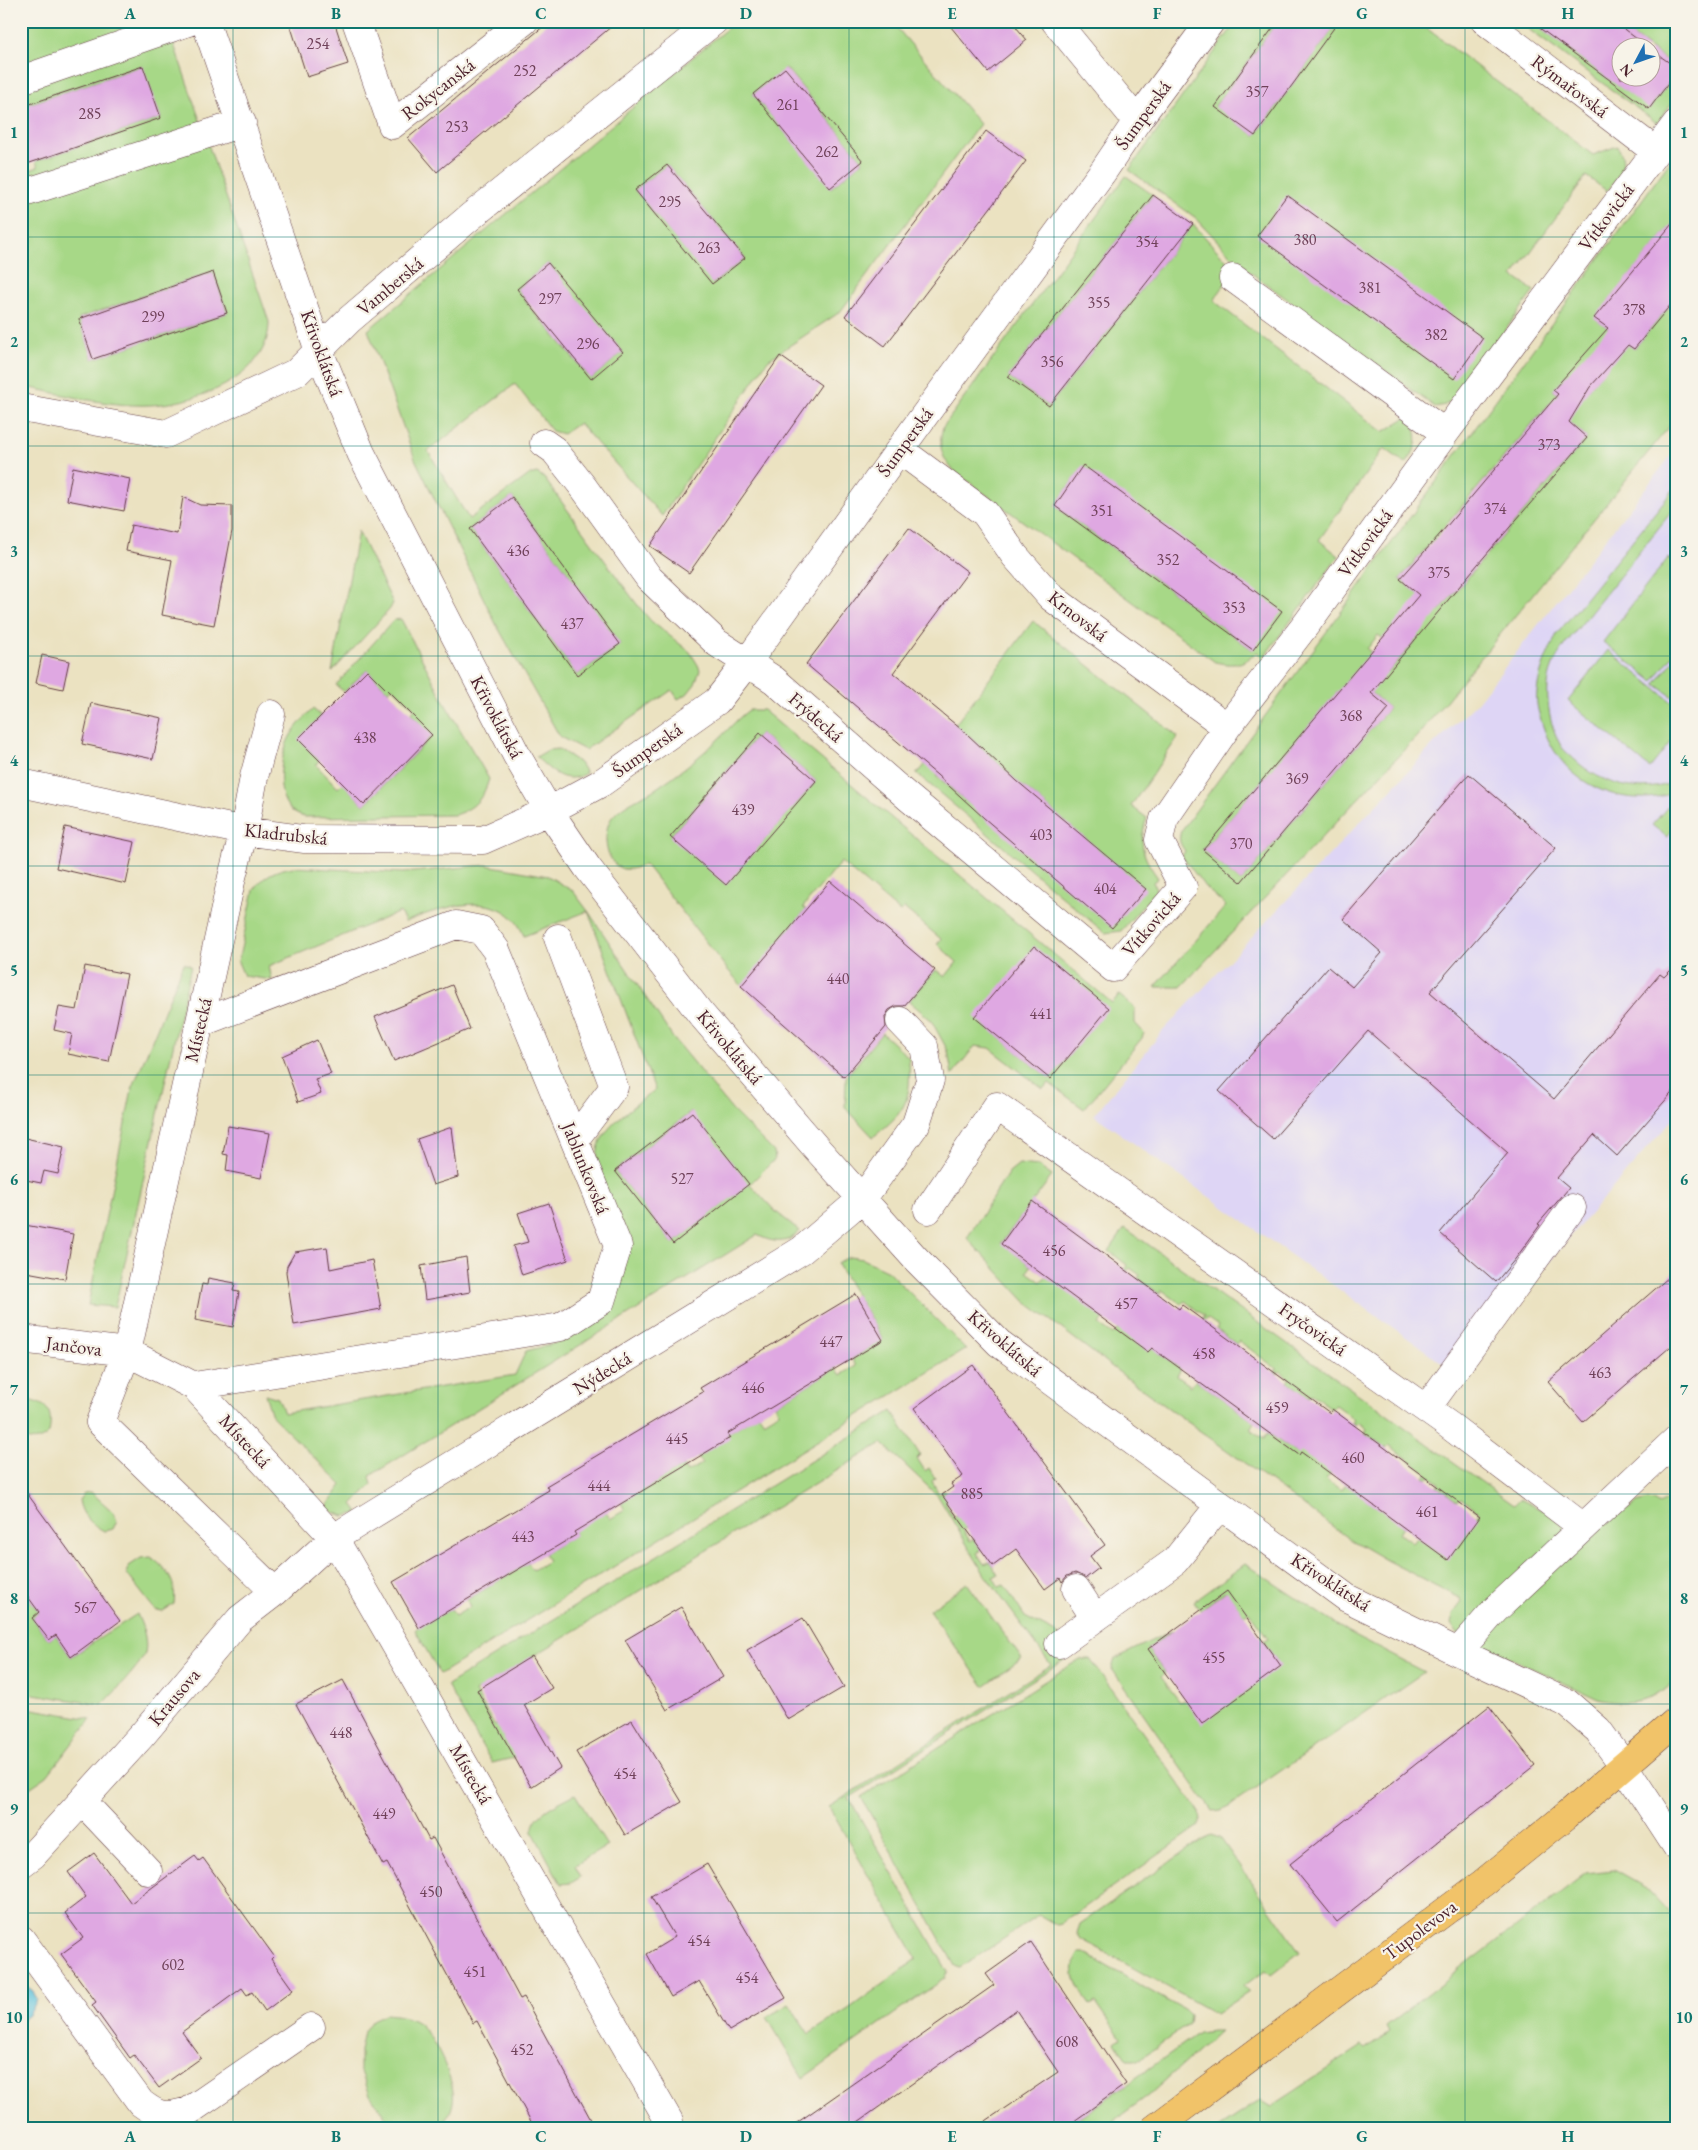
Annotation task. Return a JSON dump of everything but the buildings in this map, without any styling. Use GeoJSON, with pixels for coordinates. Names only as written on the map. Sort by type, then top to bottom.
{"type":"FeatureCollection","features":[{"type":"Feature","properties":{"kind":"main road","name":"Tupolevova"},"geometry":{"type":"LineString","coordinates":[[1154,2129],[1482,1883],[1567,1815],[1677,1720]]}},
{"type":"Feature","properties":{"kind":"street"},"geometry":{"type":"LineString","coordinates":[[21,80],[191,21]]}},
{"type":"Feature","properties":{"kind":"street","name":"Křivoklátská"},"geometry":{"type":"LineString","coordinates":[[205,21],[242,123],[319,351],[361,453],[517,756],[549,811],[587,867],[700,1013],[818,1150],[916,1259],[999,1343],[1347,1598],[1567,1703],[1598,1730],[1677,1847]]}},
{"type":"Feature","properties":{"kind":"street","name":"Rokycanská"},"geometry":{"type":"LineString","coordinates":[[356,21],[392,125],[524,21]]}},
{"type":"Feature","properties":{"kind":"street"},"geometry":{"type":"LineString","coordinates":[[1055,21],[1137,121]]}},
{"type":"Feature","properties":{"kind":"street","name":"Šumperská"},"geometry":{"type":"LineString","coordinates":[[549,811],[601,783],[717,702],[1104,170],[1137,121],[1212,21]]}},
{"type":"Feature","properties":{"kind":"street","name":"Rýmařovská"},"geometry":{"type":"LineString","coordinates":[[1485,21],[1655,151]]}},
{"type":"Feature","properties":{"kind":"street","name":"Vamberská"},"geometry":{"type":"LineString","coordinates":[[21,408],[166,434],[297,372],[350,320],[470,217],[711,22]]}},
{"type":"Feature","properties":{"kind":"street"},"geometry":{"type":"LineString","coordinates":[[21,194],[242,123]]}},
{"type":"Feature","properties":{"kind":"street","name":"Vítkovická"},"geometry":{"type":"LineString","coordinates":[[1113,968],[1183,887],[1159,840],[1164,819],[1227,727],[1308,622],[1446,432],[1677,123]]}},
{"type":"Feature","properties":{"kind":"street"},"geometry":{"type":"LineString","coordinates":[[1234,278],[1446,432]]}},
{"type":"Feature","properties":{"kind":"street","name":"Frýdecká"},"geometry":{"type":"LineString","coordinates":[[544,443],[554,450],[584,488],[649,578],[717,643],[748,661],[774,680],[908,797],[1113,968]]}},
{"type":"Feature","properties":{"kind":"street","name":"Krnovská"},"geometry":{"type":"LineString","coordinates":[[900,450],[985,513],[1015,556],[1050,597],[1227,727]]}},
{"type":"Feature","properties":{"kind":"street","name":"Místecká"},"geometry":{"type":"LineString","coordinates":[[271,714],[254,776],[244,831],[127,1352],[194,1386],[334,1538],[669,2121]]}},
{"type":"Feature","properties":{"kind":"street","name":"Kladrubská"},"geometry":{"type":"LineString","coordinates":[[21,783],[244,831],[303,839],[483,840],[549,811]]}},
{"type":"Feature","properties":{"kind":"street","name":"Jablunkovská"},"geometry":{"type":"LineString","coordinates":[[194,1386],[561,1327],[602,1301],[618,1246],[496,950],[481,930],[456,925],[200,1023]]}},
{"type":"Feature","properties":{"kind":"street"},"geometry":{"type":"LineString","coordinates":[[558,938],[614,1087],[575,1139]]}},
{"type":"Feature","properties":{"kind":"street"},"geometry":{"type":"LineString","coordinates":[[863,1198],[916,1124],[930,1080],[924,1046],[900,1021]]}},
{"type":"Feature","properties":{"kind":"street","name":"Fryčovická"},"geometry":{"type":"LineString","coordinates":[[928,1210],[997,1106],[1426,1409],[1583,1527]]}},
{"type":"Feature","properties":{"kind":"street","name":"Nýdecká"},"geometry":{"type":"LineString","coordinates":[[334,1538],[802,1250],[863,1198]]}},
{"type":"Feature","properties":{"kind":"street"},"geometry":{"type":"LineString","coordinates":[[1426,1409],[1572,1208]]}},
{"type":"Feature","properties":{"kind":"street","name":"Jančova"},"geometry":{"type":"LineString","coordinates":[[21,1339],[127,1352]]}},
{"type":"Feature","properties":{"kind":"street"},"geometry":{"type":"LineString","coordinates":[[127,1352],[100,1422],[275,1592]]}},
{"type":"Feature","properties":{"kind":"street"},"geometry":{"type":"LineString","coordinates":[[1458,1652],[1495,1610],[1677,1438]]}},
{"type":"Feature","properties":{"kind":"street"},"geometry":{"type":"LineString","coordinates":[[1059,1644],[1175,1561],[1220,1505]]}},
{"type":"Feature","properties":{"kind":"street","name":"Krausova"},"geometry":{"type":"LineString","coordinates":[[21,1864],[34,1855],[143,1734],[240,1619],[275,1592],[334,1538]]}},
{"type":"Feature","properties":{"kind":"street"},"geometry":{"type":"LineString","coordinates":[[1076,1589],[1095,1618]]}},
{"type":"Feature","properties":{"kind":"street"},"geometry":{"type":"LineString","coordinates":[[82,1801],[148,1871]]}},
{"type":"Feature","properties":{"kind":"street"},"geometry":{"type":"LineString","coordinates":[[21,1940],[141,2102],[156,2115],[172,2115],[189,2110],[311,2026]]}},
{"type":"Feature","properties":{"kind":"shaded area"},"geometry":{"type":"Polygon","coordinates":[[[1677,448],[1677,1114],[1564,1244],[1484,1342],[1461,1376],[1094,1115],[1162,1032],[1434,744],[1476,704],[1677,448]]]}},
{"type":"Feature","properties":{"kind":"green space"},"geometry":{"type":"Polygon","coordinates":[[[21,21],[166,21],[269,322],[266,342],[257,358],[244,372],[227,384],[208,393],[169,403],[150,405],[101,402],[21,386],[21,166],[26,165],[28,171],[38,167],[36,161],[161,118],[142,66],[21,107],[21,21]],[[213,272],[79,318],[93,359],[227,313],[213,272]]]}},
{"type":"Feature","properties":{"kind":"green space"},"geometry":{"type":"Polygon","coordinates":[[[736,21],[891,21],[980,124],[840,312],[768,360],[662,516],[579,423],[563,434],[552,431],[515,384],[428,451],[469,519],[529,475],[537,473],[544,478],[636,603],[651,621],[690,652],[698,665],[700,670],[695,684],[687,694],[678,699],[672,690],[585,750],[560,737],[496,624],[415,459],[368,330],[736,21]],[[786,68],[753,94],[831,188],[863,161],[786,68]],[[667,165],[635,190],[713,284],[745,258],[667,165]],[[548,263],[517,289],[533,311],[553,333],[584,307],[548,263]],[[584,307],[553,334],[591,379],[623,352],[584,307]],[[512,497],[470,529],[577,675],[620,644],[512,497]]]}},
{"type":"Feature","properties":{"kind":"green space"},"geometry":{"type":"Polygon","coordinates":[[[1237,21],[1278,21],[1215,106],[1255,136],[1339,21],[1417,21],[1593,155],[1617,146],[1621,153],[1621,170],[1607,191],[1586,176],[1513,276],[1534,291],[1455,398],[1445,405],[1435,407],[1239,264],[1196,218],[1129,170],[1237,21]]]}},
{"type":"Feature","properties":{"kind":"green space"},"geometry":{"type":"Polygon","coordinates":[[[1517,21],[1530,21],[1610,79],[1610,88],[1622,88],[1649,108],[1677,72],[1677,96],[1657,123],[1517,21]]]}},
{"type":"Feature","properties":{"kind":"green space"},"geometry":{"type":"Polygon","coordinates":[[[1613,21],[1677,21],[1677,68],[1660,56],[1660,38],[1636,38],[1613,21]]]}},
{"type":"Feature","properties":{"kind":"green space"},"geometry":{"type":"Polygon","coordinates":[[[1677,152],[1677,218],[1595,318],[1634,349],[1677,297],[1677,417],[1419,734],[1181,987],[1155,987],[1226,906],[1205,887],[1182,856],[1185,851],[1180,842],[1181,831],[1677,152]],[[1615,358],[1553,390],[1573,407],[1615,358]],[[1549,404],[1400,579],[1439,611],[1587,438],[1549,404]],[[1395,625],[1384,639],[1378,635],[1367,649],[1372,653],[1369,657],[1388,673],[1415,641],[1395,625]],[[1351,676],[1203,850],[1241,882],[1389,708],[1351,676]]]}},
{"type":"Feature","properties":{"kind":"green space"},"geometry":{"type":"Polygon","coordinates":[[[1126,176],[1153,195],[1008,377],[1049,406],[1193,224],[1234,269],[1214,301],[1383,432],[1407,417],[1415,429],[1417,440],[1416,446],[1406,464],[1384,448],[1319,540],[1339,556],[1263,658],[1257,652],[1243,662],[1228,664],[1215,662],[954,471],[943,456],[941,440],[943,427],[1126,176]],[[1083,466],[1055,506],[1253,650],[1083,466]]]}},
{"type":"Feature","properties":{"kind":"green space"},"geometry":{"type":"Polygon","coordinates":[[[1677,485],[1677,505],[1563,647],[1549,677],[1548,697],[1553,728],[1564,750],[1585,768],[1596,776],[1609,781],[1636,787],[1650,788],[1677,781],[1677,792],[1656,797],[1636,798],[1616,795],[1597,788],[1580,778],[1565,765],[1553,748],[1538,711],[1538,684],[1544,662],[1557,634],[1677,485]]]}},
{"type":"Feature","properties":{"kind":"green space"},"geometry":{"type":"Polygon","coordinates":[[[358,531],[393,603],[390,609],[332,672],[358,531]]]}},
{"type":"Feature","properties":{"kind":"green space"},"geometry":{"type":"Polygon","coordinates":[[[1668,558],[1677,564],[1677,650],[1653,681],[1603,642],[1668,558]]]}},
{"type":"Feature","properties":{"kind":"green space"},"geometry":{"type":"Polygon","coordinates":[[[401,619],[447,707],[489,779],[481,798],[467,810],[454,815],[305,817],[295,813],[283,798],[281,787],[282,764],[289,738],[313,709],[321,716],[299,739],[319,760],[316,765],[338,788],[343,783],[364,805],[432,736],[411,714],[415,709],[392,687],[388,691],[367,670],[344,692],[336,685],[394,620],[401,619]]]}},
{"type":"Feature","properties":{"kind":"green space"},"geometry":{"type":"Polygon","coordinates":[[[1033,621],[1178,737],[1131,806],[1147,818],[1142,843],[1148,863],[1158,878],[1153,882],[1156,889],[1154,893],[1121,931],[1105,933],[916,773],[921,770],[1033,621]],[[968,735],[937,776],[1065,887],[1145,889],[1017,781],[968,735]]]}},
{"type":"Feature","properties":{"kind":"green space"},"geometry":{"type":"Polygon","coordinates":[[[1608,650],[1677,706],[1677,734],[1650,768],[1568,701],[1608,650]]]}},
{"type":"Feature","properties":{"kind":"green space"},"geometry":{"type":"Polygon","coordinates":[[[1677,656],[1677,700],[1655,684],[1677,656]]]}},
{"type":"Feature","properties":{"kind":"green space"},"geometry":{"type":"Polygon","coordinates":[[[749,710],[763,710],[1112,1003],[1119,995],[1135,1008],[1135,1023],[1144,1033],[1142,1038],[1084,1109],[1049,1083],[1043,1089],[990,1048],[975,1046],[952,1075],[948,1051],[931,1020],[909,1001],[936,970],[945,977],[957,962],[937,944],[941,939],[904,908],[900,912],[841,862],[803,907],[806,910],[742,986],[645,864],[629,869],[616,866],[611,860],[606,845],[607,829],[613,816],[629,803],[653,791],[685,768],[749,710]],[[760,733],[670,836],[726,884],[816,781],[760,733]],[[1108,1008],[975,1017],[1050,1079],[1108,1008]]]}},
{"type":"Feature","properties":{"kind":"green space"},"geometry":{"type":"Polygon","coordinates":[[[559,749],[580,763],[586,773],[578,777],[565,777],[553,772],[536,757],[548,750],[559,749]]]}},
{"type":"Feature","properties":{"kind":"green space"},"geometry":{"type":"Polygon","coordinates":[[[1677,796],[1677,824],[1667,837],[1652,825],[1677,796]]]}},
{"type":"Feature","properties":{"kind":"green space"},"geometry":{"type":"Polygon","coordinates":[[[486,865],[548,876],[573,891],[588,911],[524,936],[515,920],[502,910],[487,905],[454,906],[405,922],[400,912],[269,966],[272,980],[244,976],[238,962],[254,890],[266,877],[275,872],[293,867],[403,873],[486,865]]]}},
{"type":"Feature","properties":{"kind":"green space"},"geometry":{"type":"Polygon","coordinates":[[[588,911],[673,1038],[732,1110],[774,1152],[775,1159],[750,1184],[775,1211],[800,1231],[785,1241],[769,1240],[757,1235],[370,1476],[372,1485],[352,1504],[359,1513],[344,1516],[325,1509],[342,1485],[272,1416],[265,1394],[278,1398],[284,1413],[515,1375],[526,1351],[553,1344],[591,1325],[609,1305],[596,1167],[598,1148],[603,1137],[613,1124],[655,1090],[588,911]],[[691,1112],[615,1171],[673,1244],[748,1184],[691,1112]]]}},
{"type":"Feature","properties":{"kind":"green space"},"geometry":{"type":"Polygon","coordinates":[[[184,963],[191,966],[115,1307],[88,1305],[132,1089],[184,963]]]}},
{"type":"Feature","properties":{"kind":"green space"},"geometry":{"type":"Polygon","coordinates":[[[882,1033],[909,1058],[909,1084],[905,1103],[900,1111],[885,1128],[873,1137],[845,1107],[846,1077],[882,1033]]]}},
{"type":"Feature","properties":{"kind":"green space"},"geometry":{"type":"Polygon","coordinates":[[[1019,1164],[1038,1166],[1052,1176],[1001,1243],[1031,1266],[1027,1272],[1041,1282],[1046,1276],[1104,1319],[1099,1325],[1113,1335],[1118,1329],[1151,1347],[1181,1369],[1177,1376],[1191,1386],[1196,1380],[1254,1422],[1250,1429],[1264,1439],[1268,1433],[1297,1454],[1301,1451],[1331,1473],[1327,1480],[1341,1490],[1345,1484],[1403,1526],[1399,1533],[1413,1543],[1418,1537],[1448,1559],[1480,1512],[1461,1498],[1458,1501],[1437,1486],[1439,1483],[1429,1476],[1427,1479],[1424,1477],[1427,1473],[1389,1445],[1386,1448],[1365,1433],[1367,1429],[1358,1422],[1355,1425],[1352,1423],[1354,1419],[1335,1405],[1331,1408],[1312,1394],[1309,1397],[1288,1382],[1289,1378],[1280,1371],[1277,1374],[1275,1372],[1277,1369],[1239,1341],[1236,1344],[1216,1329],[1218,1326],[1207,1318],[1205,1321],[1202,1319],[1204,1316],[1185,1301],[1181,1304],[1162,1290],[1159,1294],[1138,1278],[1140,1275],[1130,1268],[1127,1271],[1125,1269],[1127,1265],[1109,1251],[1125,1228],[1514,1505],[1520,1499],[1538,1508],[1597,1521],[1619,1515],[1637,1503],[1647,1500],[1654,1501],[1660,1505],[1677,1493],[1677,1681],[1659,1693],[1640,1700],[1619,1702],[1598,1699],[1457,1633],[1451,1624],[1453,1614],[1462,1602],[1460,1598],[1350,1539],[1128,1379],[1025,1301],[967,1238],[1009,1172],[1019,1164]]]}},
{"type":"Feature","properties":{"kind":"green space"},"geometry":{"type":"Polygon","coordinates":[[[849,1257],[863,1259],[888,1271],[966,1349],[440,1674],[415,1630],[418,1627],[451,1609],[455,1616],[470,1607],[467,1600],[528,1563],[533,1570],[548,1561],[544,1554],[575,1535],[574,1531],[606,1512],[610,1519],[625,1510],[621,1503],[683,1466],[687,1472],[702,1464],[698,1457],[729,1437],[727,1434],[759,1414],[764,1421],[779,1412],[775,1405],[836,1368],[841,1375],[856,1366],[852,1359],[883,1339],[837,1263],[849,1257]]]}},
{"type":"Feature","properties":{"kind":"green space"},"geometry":{"type":"Polygon","coordinates":[[[27,1400],[45,1407],[50,1414],[49,1433],[39,1440],[29,1440],[21,1436],[21,1401],[27,1400]]]}},
{"type":"Feature","properties":{"kind":"green space"},"geometry":{"type":"Polygon","coordinates":[[[892,1411],[920,1455],[917,1458],[925,1471],[929,1468],[935,1478],[932,1481],[939,1494],[944,1491],[950,1501],[946,1504],[954,1517],[958,1514],[967,1527],[963,1530],[970,1541],[974,1539],[982,1550],[977,1553],[984,1564],[990,1562],[998,1575],[993,1577],[999,1587],[1004,1585],[1025,1617],[1078,1645],[1075,1653],[849,1798],[948,1972],[944,1979],[803,2078],[767,2017],[789,2004],[809,2034],[850,2008],[917,1959],[829,1807],[1051,1665],[985,1575],[938,1496],[882,1443],[475,1692],[494,1725],[524,1707],[544,1740],[513,1758],[492,1763],[447,1685],[892,1411]]]}},
{"type":"Feature","properties":{"kind":"green space"},"geometry":{"type":"Polygon","coordinates":[[[91,1492],[113,1512],[117,1521],[113,1529],[104,1531],[84,1515],[79,1500],[84,1493],[91,1492]]]}},
{"type":"Feature","properties":{"kind":"green space"},"geometry":{"type":"Polygon","coordinates":[[[151,1557],[167,1572],[173,1583],[174,1604],[163,1611],[155,1610],[127,1574],[129,1566],[141,1558],[151,1557]]]}},
{"type":"Feature","properties":{"kind":"green space"},"geometry":{"type":"Polygon","coordinates":[[[1245,1564],[1349,1633],[1424,1672],[1230,1806],[1212,1811],[1112,1669],[1115,1659],[1173,1630],[1148,1649],[1165,1673],[1161,1677],[1180,1702],[1280,1665],[1263,1641],[1268,1638],[1249,1612],[1244,1615],[1226,1591],[1200,1610],[1194,1601],[1245,1564]]]}},
{"type":"Feature","properties":{"kind":"green space"},"geometry":{"type":"Polygon","coordinates":[[[967,1583],[1022,1659],[984,1686],[929,1610],[967,1583]]]}},
{"type":"Feature","properties":{"kind":"green space"},"geometry":{"type":"Polygon","coordinates":[[[21,1587],[39,1612],[32,1618],[49,1640],[56,1635],[71,1657],[137,1614],[143,1627],[145,1653],[132,1672],[102,1705],[21,1692],[21,1587]]]}},
{"type":"Feature","properties":{"kind":"green space"},"geometry":{"type":"Polygon","coordinates":[[[1080,1659],[1090,1659],[1198,1810],[1201,1819],[1198,1827],[1061,1924],[1057,1925],[1039,1915],[960,1968],[955,1966],[861,1797],[1080,1659]]]}},
{"type":"Feature","properties":{"kind":"green space"},"geometry":{"type":"Polygon","coordinates":[[[21,1707],[91,1719],[47,1776],[21,1794],[21,1769],[28,1764],[21,1755],[21,1707]]]}},
{"type":"Feature","properties":{"kind":"green space"},"geometry":{"type":"Polygon","coordinates":[[[575,1794],[607,1846],[575,1865],[581,1877],[571,1883],[561,1884],[533,1832],[533,1826],[541,1814],[575,1794]]]}},
{"type":"Feature","properties":{"kind":"green space"},"geometry":{"type":"Polygon","coordinates":[[[1212,1835],[1221,1839],[1300,1952],[1270,1975],[1265,1970],[1244,1986],[1249,1992],[1216,2014],[1081,1939],[1077,1933],[1080,1924],[1203,1839],[1212,1835]]]}},
{"type":"Feature","properties":{"kind":"green space"},"geometry":{"type":"Polygon","coordinates":[[[1614,1870],[1646,1888],[1677,1921],[1677,2129],[1217,2129],[1261,2100],[1271,2106],[1362,2046],[1366,2049],[1389,2032],[1386,2026],[1586,1873],[1614,1870]]]}},
{"type":"Feature","properties":{"kind":"green space"},"geometry":{"type":"Polygon","coordinates":[[[1079,1953],[1084,1953],[1187,2012],[1190,2015],[1189,2024],[1138,2060],[1127,2060],[1115,2042],[1121,2038],[1096,2002],[1090,2005],[1078,1987],[1074,1967],[1079,1953]]]}},
{"type":"Feature","properties":{"kind":"green space"},"geometry":{"type":"Polygon","coordinates":[[[385,2014],[406,2017],[418,2023],[437,2048],[443,2060],[451,2083],[453,2102],[450,2113],[438,2129],[400,2129],[390,2123],[370,2095],[360,2069],[360,2051],[364,2031],[372,2020],[385,2014]]]}},
{"type":"Feature","properties":{"kind":"green space"},"geometry":{"type":"Polygon","coordinates":[[[1220,2031],[1149,2095],[1102,2129],[1064,2129],[1199,2033],[1220,2031]]]}},
{"type":"Feature","properties":{"kind":"water"},"geometry":{"type":"Polygon","coordinates":[[[21,1982],[33,1991],[37,2000],[29,2015],[21,2021],[21,1982]]]}}]}
